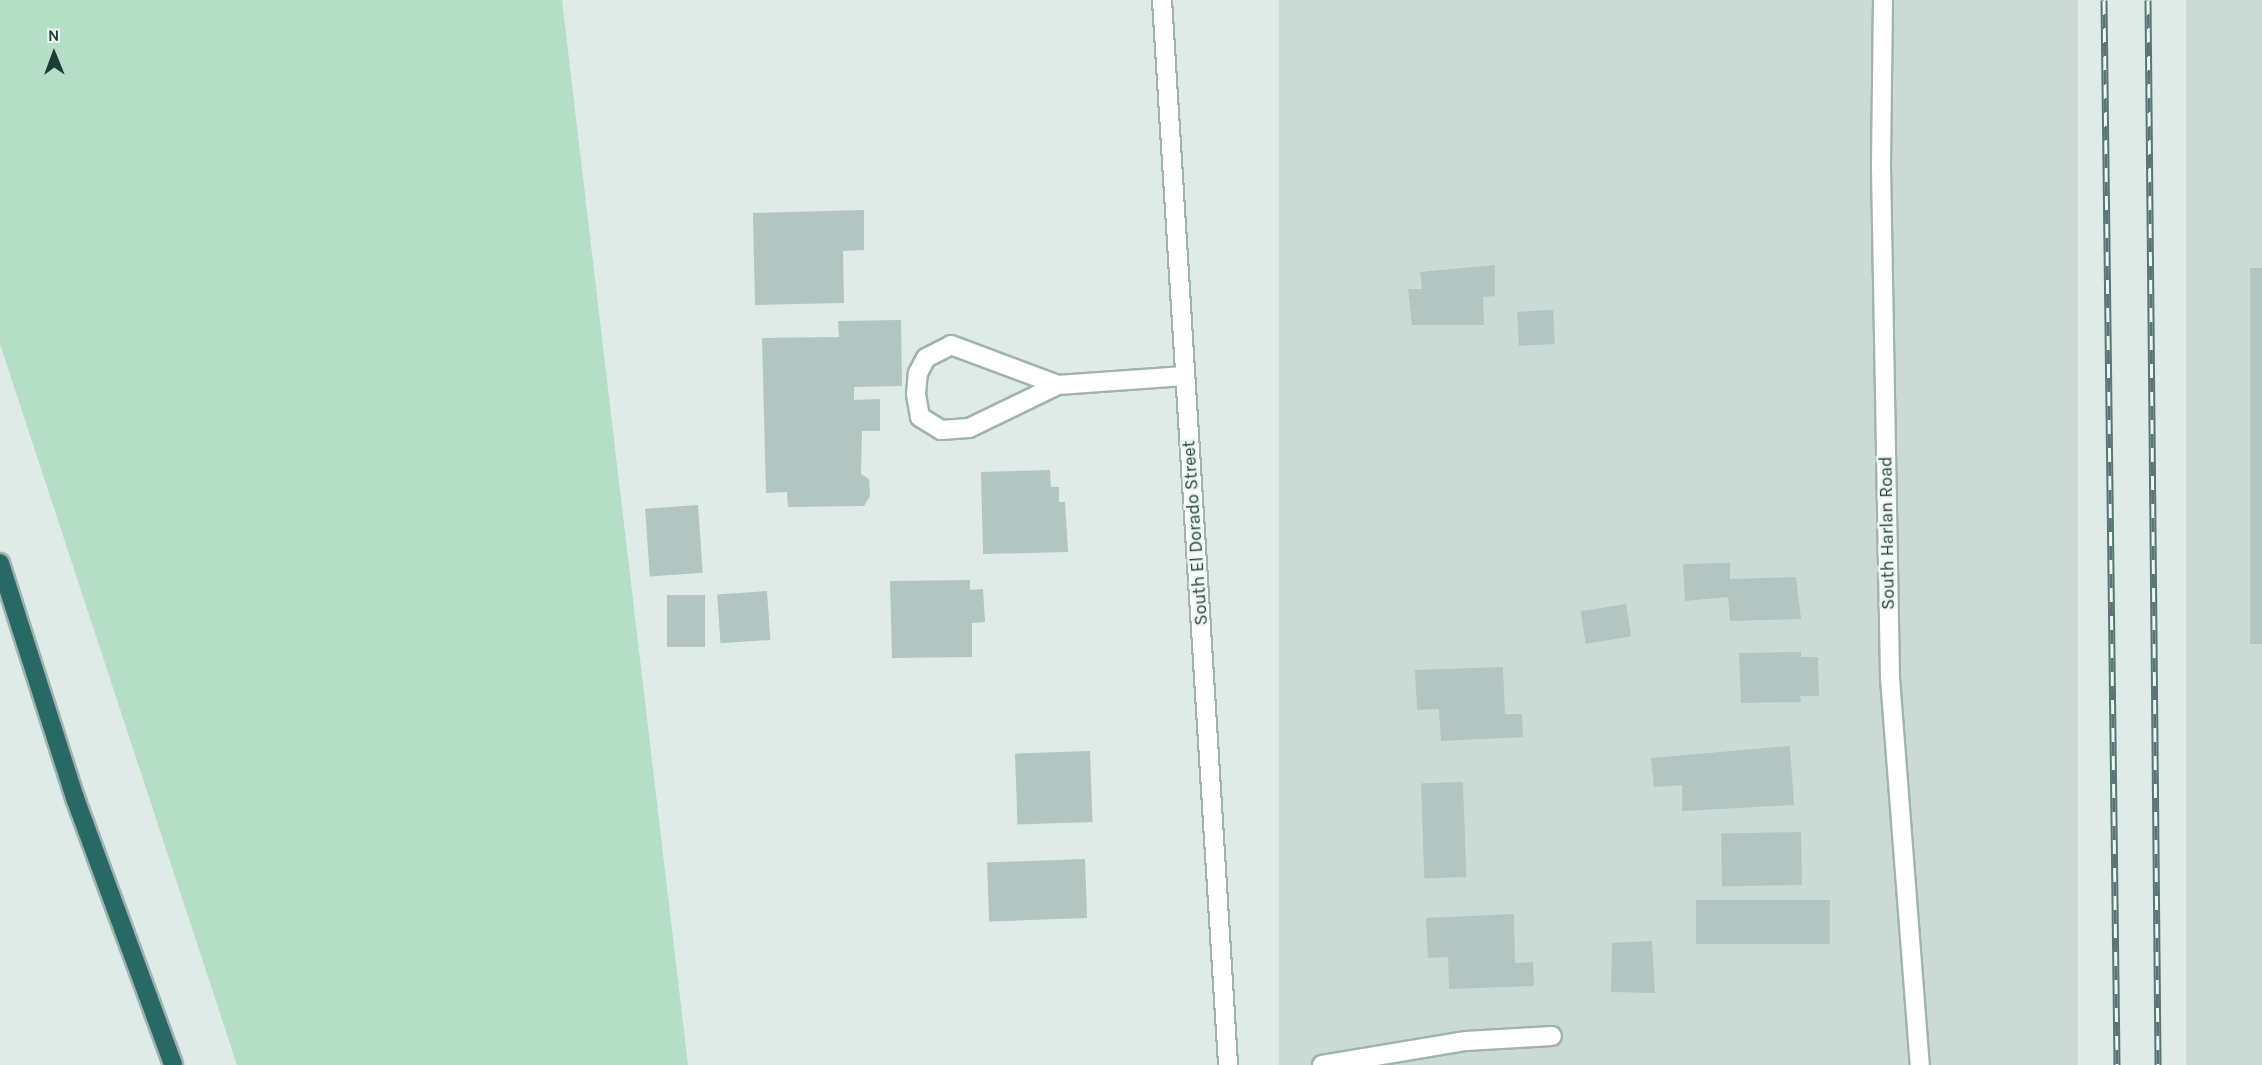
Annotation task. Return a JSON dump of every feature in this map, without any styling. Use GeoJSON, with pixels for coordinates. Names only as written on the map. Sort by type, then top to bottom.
{"type":"FeatureCollection","features":[{"type":"Feature","properties":{"kind":"highway"},"geometry":{"type":"LineString","coordinates":[[0,563],[75,798],[173,1065]]}},
{"type":"Feature","properties":{"kind":"main road","name":"South El Dorado Street"},"geometry":{"type":"LineString","coordinates":[[1162,0],[1228,1065]]}},
{"type":"Feature","properties":{"kind":"main road","name":"South Harlan Road"},"geometry":{"type":"LineString","coordinates":[[1883,0],[1881,167],[1890,678],[1920,1065]]}},
{"type":"Feature","properties":{"kind":"main road"},"geometry":{"type":"LineString","coordinates":[[1058,385],[951,345],[927,358],[918,373],[916,394],[920,417],[941,430],[969,428],[1058,385],[1185,376]]}},
{"type":"Feature","properties":{"kind":"main road"},"geometry":{"type":"LineString","coordinates":[[1322,1065],[1466,1041],[1552,1036]]}},
{"type":"Feature","properties":{"kind":"shaded area"},"geometry":{"type":"Polygon","coordinates":[[[1279,0],[2078,0],[2078,1065],[1279,1065],[1279,0]]]}},
{"type":"Feature","properties":{"kind":"shaded area"},"geometry":{"type":"Polygon","coordinates":[[[2186,0],[2262,0],[2262,1065],[2186,1065],[2186,0]]]}},
{"type":"Feature","properties":{"kind":"green space"},"geometry":{"type":"Polygon","coordinates":[[[0,0],[562,0],[688,1065],[237,1065],[0,344],[0,0]]]}},
{"type":"Feature","properties":{"kind":"building"},"geometry":{"type":"Polygon","coordinates":[[[864,210],[864,250],[843,251],[844,303],[755,305],[753,213],[864,210]]]}},
{"type":"Feature","properties":{"kind":"building"},"geometry":{"type":"Polygon","coordinates":[[[1495,265],[1495,296],[1483,297],[1484,325],[1412,325],[1408,289],[1422,289],[1420,272],[1495,265]]]}},
{"type":"Feature","properties":{"kind":"building"},"geometry":{"type":"Polygon","coordinates":[[[2250,268],[2262,268],[2262,644],[2250,644],[2250,268]]]}},
{"type":"Feature","properties":{"kind":"building"},"geometry":{"type":"Polygon","coordinates":[[[1553,310],[1555,344],[1519,346],[1517,312],[1553,310]]]}},
{"type":"Feature","properties":{"kind":"building"},"geometry":{"type":"Polygon","coordinates":[[[901,320],[902,386],[854,387],[854,400],[880,399],[880,431],[862,431],[861,474],[869,479],[870,496],[864,506],[788,507],[787,492],[766,493],[762,338],[839,337],[838,321],[901,320]]]}},
{"type":"Feature","properties":{"kind":"building"},"geometry":{"type":"Polygon","coordinates":[[[1050,470],[1051,487],[1059,487],[1059,502],[1065,502],[1068,552],[983,554],[981,472],[1050,470]]]}},
{"type":"Feature","properties":{"kind":"building"},"geometry":{"type":"Polygon","coordinates":[[[698,505],[703,573],[650,577],[645,509],[698,505]]]}},
{"type":"Feature","properties":{"kind":"building"},"geometry":{"type":"Polygon","coordinates":[[[1730,563],[1730,579],[1796,577],[1801,619],[1730,621],[1728,597],[1685,601],[1683,564],[1730,563]]]}},
{"type":"Feature","properties":{"kind":"building"},"geometry":{"type":"Polygon","coordinates":[[[970,580],[970,590],[983,589],[985,622],[972,623],[972,657],[892,658],[890,581],[970,580]]]}},
{"type":"Feature","properties":{"kind":"building"},"geometry":{"type":"Polygon","coordinates":[[[767,591],[770,640],[721,643],[717,594],[767,591]]]}},
{"type":"Feature","properties":{"kind":"building"},"geometry":{"type":"Polygon","coordinates":[[[667,595],[705,595],[705,647],[667,647],[667,595]]]}},
{"type":"Feature","properties":{"kind":"building"},"geometry":{"type":"Polygon","coordinates":[[[1626,604],[1631,637],[1586,644],[1581,611],[1626,604]]]}},
{"type":"Feature","properties":{"kind":"building"},"geometry":{"type":"Polygon","coordinates":[[[1801,652],[1801,657],[1818,657],[1819,696],[1800,696],[1801,702],[1741,703],[1739,653],[1801,652]]]}},
{"type":"Feature","properties":{"kind":"building"},"geometry":{"type":"Polygon","coordinates":[[[1503,667],[1505,714],[1522,714],[1523,737],[1441,741],[1439,709],[1417,710],[1415,670],[1503,667]]]}},
{"type":"Feature","properties":{"kind":"building"},"geometry":{"type":"Polygon","coordinates":[[[1790,746],[1794,805],[1682,811],[1682,785],[1654,787],[1651,758],[1790,746]]]}},
{"type":"Feature","properties":{"kind":"building"},"geometry":{"type":"Polygon","coordinates":[[[1090,751],[1092,822],[1018,825],[1015,754],[1090,751]]]}},
{"type":"Feature","properties":{"kind":"building"},"geometry":{"type":"Polygon","coordinates":[[[1463,782],[1466,877],[1424,878],[1421,783],[1463,782]]]}},
{"type":"Feature","properties":{"kind":"building"},"geometry":{"type":"Polygon","coordinates":[[[1801,832],[1802,885],[1722,886],[1721,833],[1801,832]]]}},
{"type":"Feature","properties":{"kind":"building"},"geometry":{"type":"Polygon","coordinates":[[[1085,859],[1087,918],[989,921],[987,862],[1085,859]]]}},
{"type":"Feature","properties":{"kind":"building"},"geometry":{"type":"Polygon","coordinates":[[[1696,900],[1830,900],[1830,944],[1696,944],[1696,900]]]}},
{"type":"Feature","properties":{"kind":"building"},"geometry":{"type":"Polygon","coordinates":[[[1514,914],[1515,963],[1533,962],[1534,986],[1449,989],[1448,957],[1428,958],[1426,918],[1514,914]]]}},
{"type":"Feature","properties":{"kind":"building"},"geometry":{"type":"Polygon","coordinates":[[[1652,941],[1655,993],[1611,992],[1612,943],[1652,941]]]}},
{"type":"Feature","properties":{"kind":"railway"},"geometry":{"type":"LineString","coordinates":[[2104,0],[2117,1065]]}},
{"type":"Feature","properties":{"kind":"railway"},"geometry":{"type":"LineString","coordinates":[[2148,0],[2158,1065]]}}]}
